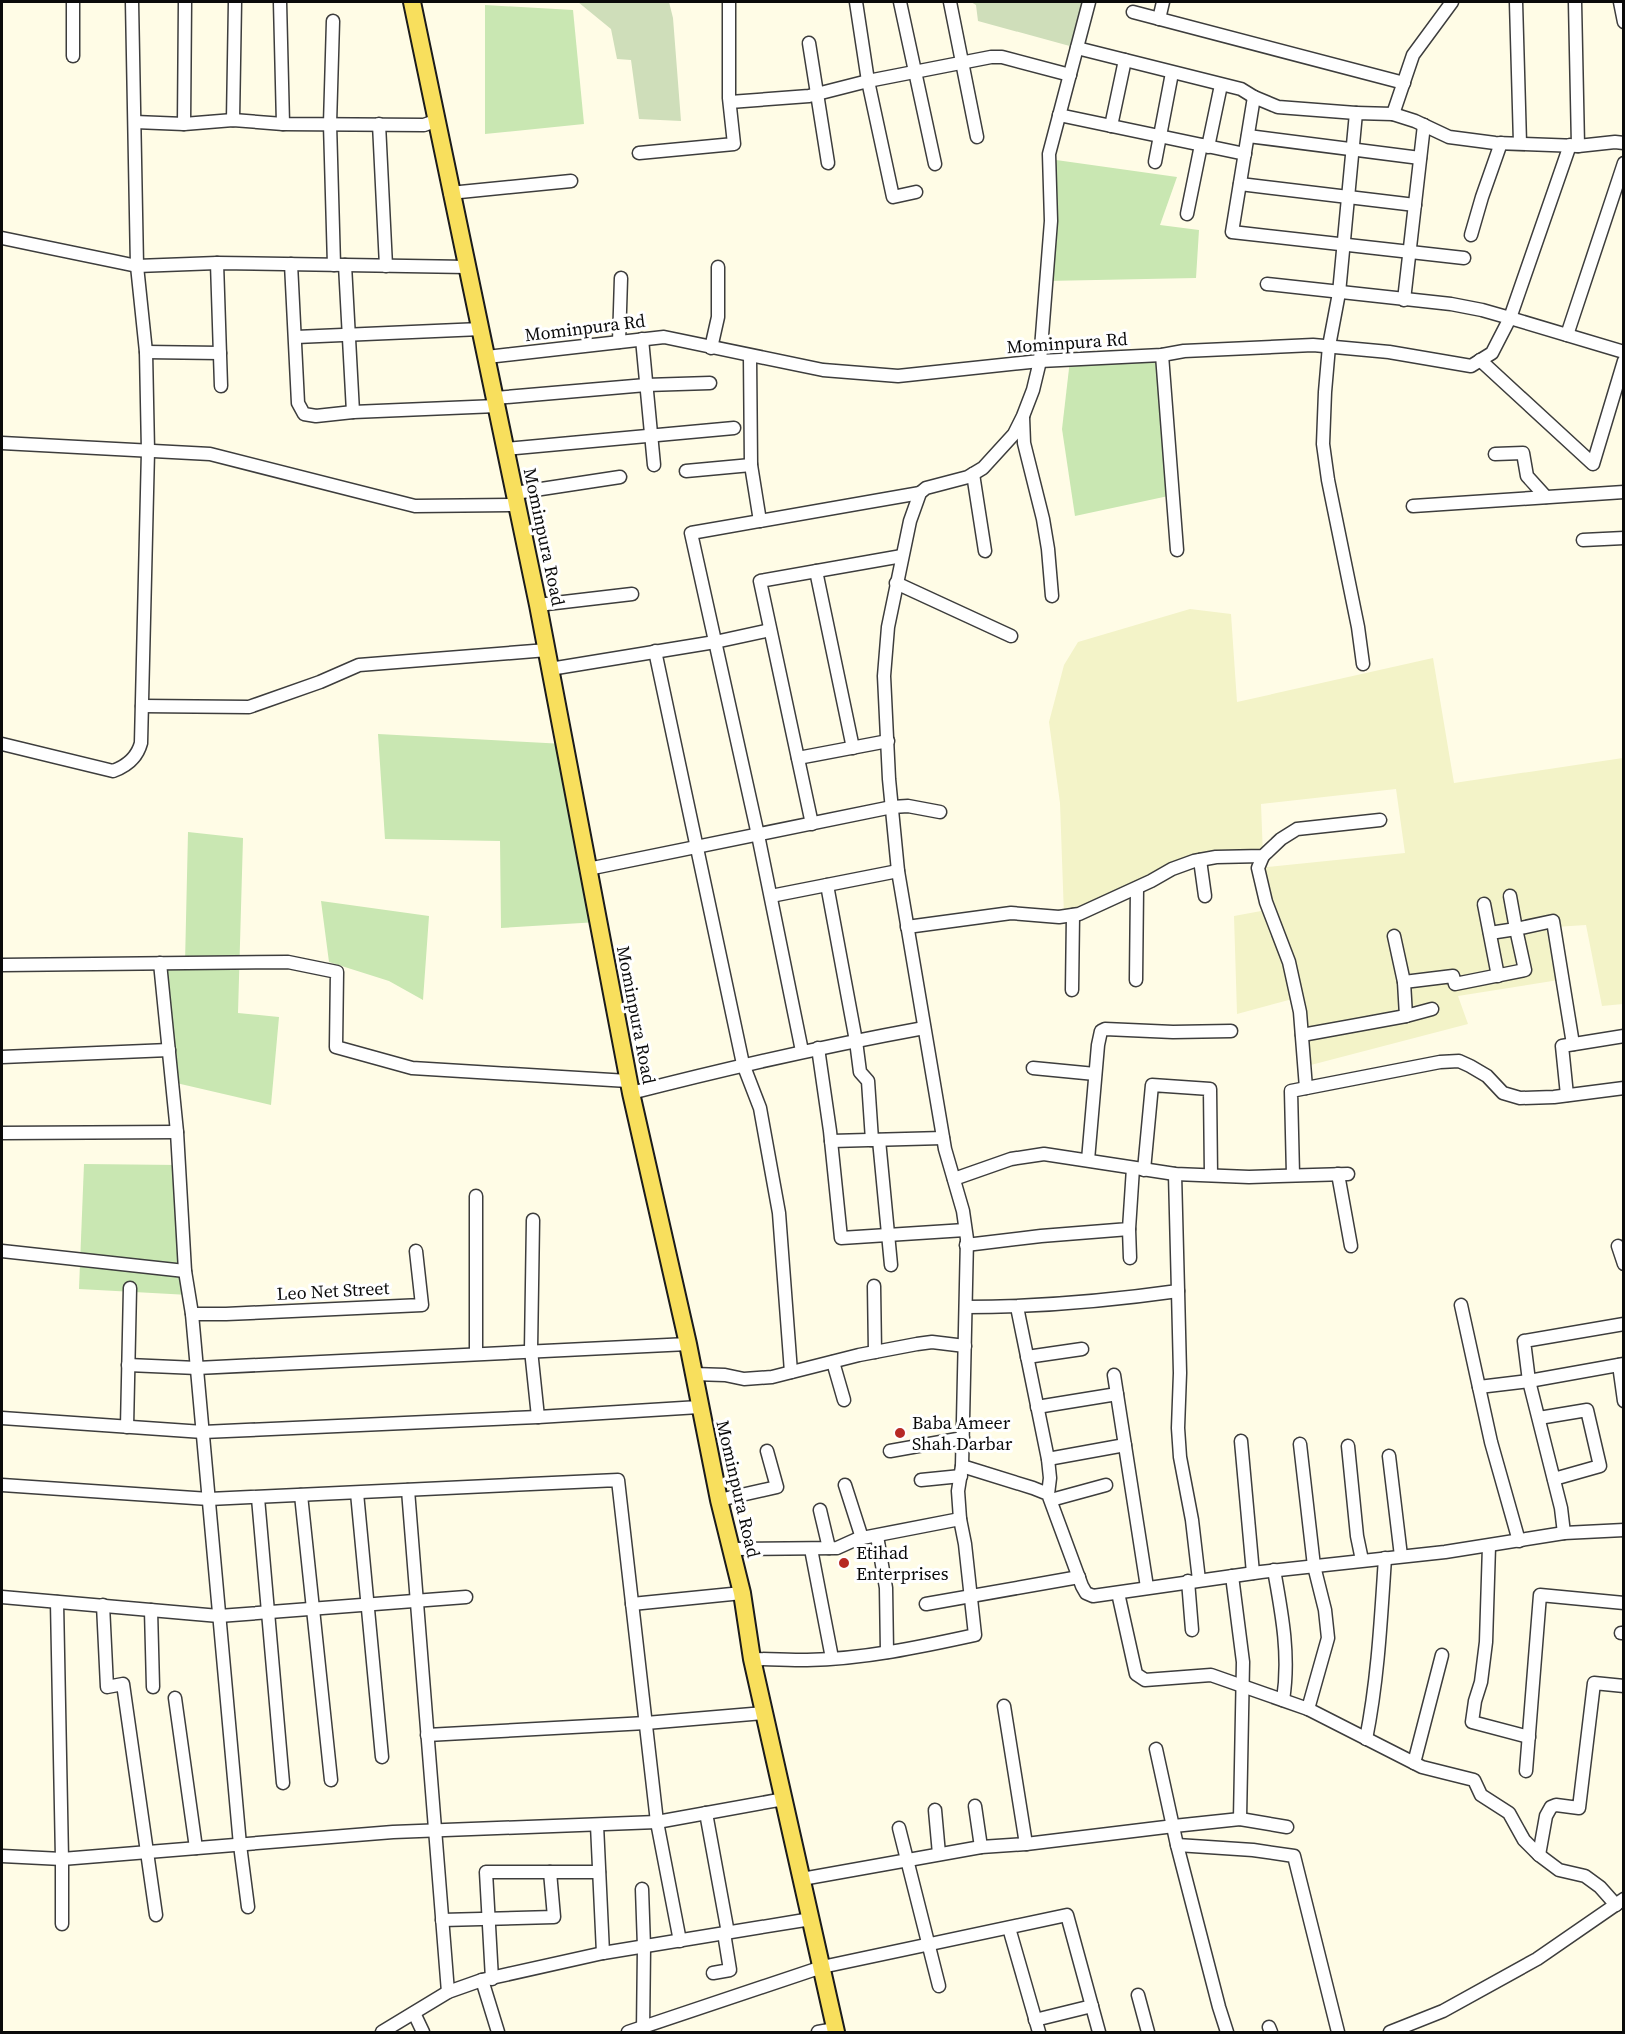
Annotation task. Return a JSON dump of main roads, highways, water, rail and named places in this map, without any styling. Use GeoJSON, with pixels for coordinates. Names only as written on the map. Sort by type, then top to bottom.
{"type":"FeatureCollection","features":[{"type":"Feature","properties":{"kind":"main road","name":"Mominpura Road"},"geometry":{"type":"LineString","coordinates":[[412,2],[450,193],[468,267],[538,605],[630,1087],[688,1344],[719,1500],[742,1593],[752,1659],[836,2031]]}},
{"type":"Feature","properties":{"kind":"place","name":"Baba Ameer Shah Darbar"},"geometry":{"type":"Point","coordinates":[900,1433]}},
{"type":"Feature","properties":{"kind":"place","name":"Etihad Enterprises"},"geometry":{"type":"Point","coordinates":[844,1563]}}]}
